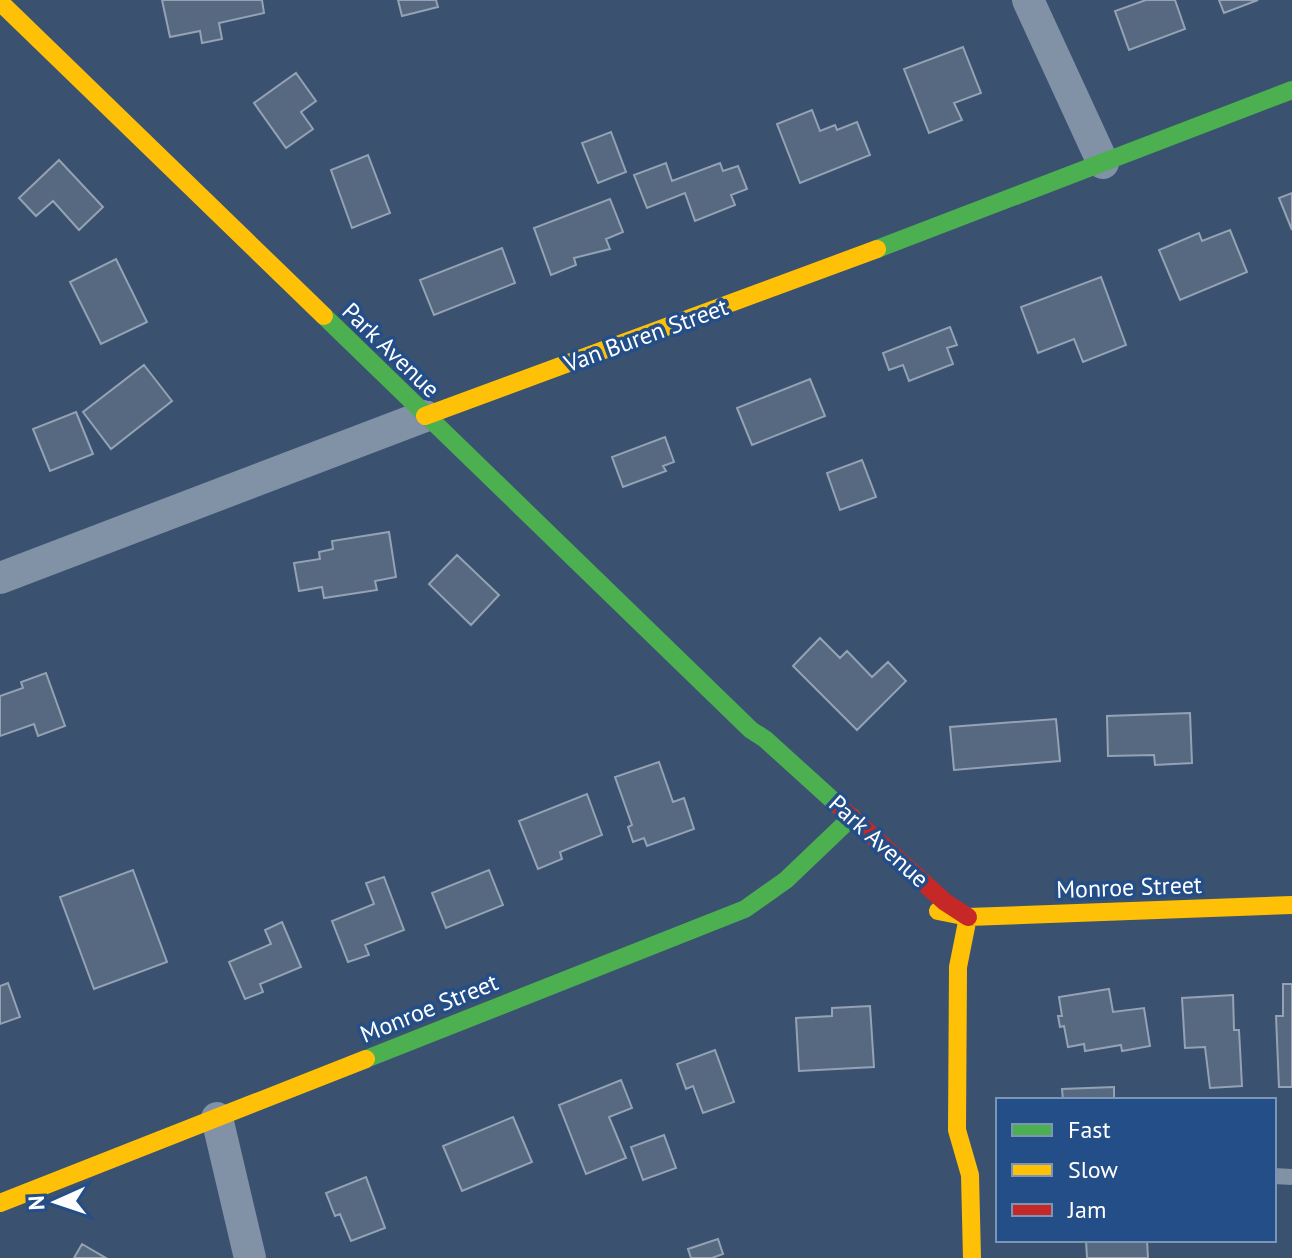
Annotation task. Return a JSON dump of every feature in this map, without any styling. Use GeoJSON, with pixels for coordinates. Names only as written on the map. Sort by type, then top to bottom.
{"type":"FeatureCollection","features":[{"type":"Feature","properties":{"kind":"street"},"geometry":{"type":"LineString","coordinates":[[1028,0],[1103,163]]}},
{"type":"Feature","properties":{"kind":"street","name":"Park Avenue"},"geometry":{"type":"LineString","coordinates":[[0,2],[751,730],[765,739],[945,902],[968,917]]}},
{"type":"Feature","properties":{"kind":"street","name":"Van Buren Street"},"geometry":{"type":"LineString","coordinates":[[0,578],[1292,90]]}},
{"type":"Feature","properties":{"kind":"street","name":"Park Avenue"},"geometry":{"type":"LineString","coordinates":[[751,730],[783,780]]}},
{"type":"Feature","properties":{"kind":"street","name":"Monroe Street"},"geometry":{"type":"LineString","coordinates":[[0,1203],[745,909],[786,880],[852,817]]}},
{"type":"Feature","properties":{"kind":"street","name":"Monroe Street"},"geometry":{"type":"LineString","coordinates":[[968,917],[1292,905]]}},
{"type":"Feature","properties":{"kind":"street","name":"Park Avenue"},"geometry":{"type":"LineString","coordinates":[[916,908],[968,917]]}},
{"type":"Feature","properties":{"kind":"street"},"geometry":{"type":"LineString","coordinates":[[968,917],[978,954]]}},
{"type":"Feature","properties":{"kind":"street"},"geometry":{"type":"LineString","coordinates":[[968,917],[958,967],[957,1130],[977,1175]]}},
{"type":"Feature","properties":{"kind":"street"},"geometry":{"type":"LineString","coordinates":[[217,1118],[250,1258]]}},
{"type":"Feature","properties":{"kind":"street"},"geometry":{"type":"LineString","coordinates":[[972,1258],[977,1175],[983,1140]]}},
{"type":"Feature","properties":{"kind":"building"},"geometry":{"type":"Polygon","coordinates":[[[162,0],[262,0],[264,13],[219,23],[222,39],[202,43],[200,31],[170,37],[162,0]]]}},
{"type":"Feature","properties":{"kind":"building"},"geometry":{"type":"Polygon","coordinates":[[[398,0],[436,0],[438,7],[402,16],[398,0]]]}},
{"type":"Feature","properties":{"kind":"building"},"geometry":{"type":"Polygon","coordinates":[[[1146,0],[1175,0],[1185,29],[1129,50],[1115,11],[1146,0]]]}},
{"type":"Feature","properties":{"kind":"building"},"geometry":{"type":"Polygon","coordinates":[[[1219,0],[1258,0],[1224,13],[1219,0]]]}},
{"type":"Feature","properties":{"kind":"building"},"geometry":{"type":"Polygon","coordinates":[[[963,47],[981,93],[954,103],[962,120],[929,133],[904,69],[963,47]]]}},
{"type":"Feature","properties":{"kind":"building"},"geometry":{"type":"Polygon","coordinates":[[[296,73],[316,101],[301,112],[313,129],[286,148],[254,103],[296,73]]]}},
{"type":"Feature","properties":{"kind":"building"},"geometry":{"type":"Polygon","coordinates":[[[812,110],[820,131],[835,125],[837,130],[857,122],[870,155],[800,183],[777,124],[812,110]]]}},
{"type":"Feature","properties":{"kind":"building"},"geometry":{"type":"Polygon","coordinates":[[[611,132],[626,172],[598,183],[582,143],[611,132]]]}},
{"type":"Feature","properties":{"kind":"building"},"geometry":{"type":"Polygon","coordinates":[[[368,155],[390,213],[352,228],[331,170],[368,155]]]}},
{"type":"Feature","properties":{"kind":"building"},"geometry":{"type":"Polygon","coordinates":[[[59,160],[103,207],[79,230],[53,201],[36,216],[19,198],[59,160]]]}},
{"type":"Feature","properties":{"kind":"building"},"geometry":{"type":"Polygon","coordinates":[[[666,163],[672,181],[720,163],[723,171],[738,166],[747,189],[731,195],[735,205],[695,221],[685,193],[647,208],[634,175],[666,163]]]}},
{"type":"Feature","properties":{"kind":"building"},"geometry":{"type":"Polygon","coordinates":[[[1292,193],[1292,230],[1279,198],[1292,193]]]}},
{"type":"Feature","properties":{"kind":"building"},"geometry":{"type":"Polygon","coordinates":[[[610,199],[623,232],[606,239],[610,249],[574,258],[576,265],[551,275],[534,228],[610,199]]]}},
{"type":"Feature","properties":{"kind":"building"},"geometry":{"type":"Polygon","coordinates":[[[1230,230],[1247,272],[1180,300],[1159,250],[1199,233],[1202,241],[1230,230]]]}},
{"type":"Feature","properties":{"kind":"building"},"geometry":{"type":"Polygon","coordinates":[[[502,248],[515,283],[434,315],[420,280],[502,248]]]}},
{"type":"Feature","properties":{"kind":"building"},"geometry":{"type":"Polygon","coordinates":[[[116,259],[147,322],[101,344],[70,282],[116,259]]]}},
{"type":"Feature","properties":{"kind":"building"},"geometry":{"type":"Polygon","coordinates":[[[1101,277],[1126,345],[1083,362],[1074,339],[1038,353],[1021,307],[1101,277]]]}},
{"type":"Feature","properties":{"kind":"building"},"geometry":{"type":"Polygon","coordinates":[[[950,327],[957,345],[947,348],[953,364],[909,381],[903,365],[889,370],[883,353],[950,327]]]}},
{"type":"Feature","properties":{"kind":"building"},"geometry":{"type":"Polygon","coordinates":[[[144,365],[172,401],[111,449],[83,412],[144,365]]]}},
{"type":"Feature","properties":{"kind":"building"},"geometry":{"type":"Polygon","coordinates":[[[810,379],[825,416],[752,445],[737,408],[810,379]]]}},
{"type":"Feature","properties":{"kind":"building"},"geometry":{"type":"Polygon","coordinates":[[[76,412],[93,454],[50,471],[33,429],[76,412]]]}},
{"type":"Feature","properties":{"kind":"building"},"geometry":{"type":"Polygon","coordinates":[[[665,437],[674,462],[663,466],[666,471],[623,487],[612,457],[665,437]]]}},
{"type":"Feature","properties":{"kind":"building"},"geometry":{"type":"Polygon","coordinates":[[[862,460],[876,497],[840,510],[827,473],[862,460]]]}},
{"type":"Feature","properties":{"kind":"building"},"geometry":{"type":"Polygon","coordinates":[[[389,532],[396,577],[375,581],[377,590],[324,598],[322,587],[299,591],[294,563],[320,559],[319,552],[333,549],[332,541],[389,532]]]}},
{"type":"Feature","properties":{"kind":"building"},"geometry":{"type":"Polygon","coordinates":[[[457,555],[499,595],[471,625],[429,584],[457,555]]]}},
{"type":"Feature","properties":{"kind":"building"},"geometry":{"type":"Polygon","coordinates":[[[820,638],[840,658],[847,651],[872,677],[888,662],[906,681],[857,730],[793,666],[820,638]]]}},
{"type":"Feature","properties":{"kind":"building"},"geometry":{"type":"Polygon","coordinates":[[[46,673],[65,726],[38,736],[34,724],[0,736],[0,696],[23,688],[21,682],[46,673]]]}},
{"type":"Feature","properties":{"kind":"building"},"geometry":{"type":"Polygon","coordinates":[[[1190,713],[1192,763],[1155,765],[1154,755],[1108,756],[1107,716],[1190,713]]]}},
{"type":"Feature","properties":{"kind":"building"},"geometry":{"type":"Polygon","coordinates":[[[1056,719],[1060,761],[954,770],[950,727],[1056,719]]]}},
{"type":"Feature","properties":{"kind":"building"},"geometry":{"type":"Polygon","coordinates":[[[659,762],[673,802],[684,798],[694,829],[647,846],[644,838],[633,842],[628,827],[632,825],[615,777],[659,762]]]}},
{"type":"Feature","properties":{"kind":"building"},"geometry":{"type":"Polygon","coordinates":[[[587,794],[602,835],[560,852],[562,859],[538,869],[519,821],[587,794]]]}},
{"type":"Feature","properties":{"kind":"building"},"geometry":{"type":"Polygon","coordinates":[[[133,870],[167,962],[94,989],[60,897],[133,870]]]}},
{"type":"Feature","properties":{"kind":"building"},"geometry":{"type":"Polygon","coordinates":[[[489,870],[503,905],[446,928],[432,893],[489,870]]]}},
{"type":"Feature","properties":{"kind":"building"},"geometry":{"type":"Polygon","coordinates":[[[384,877],[404,930],[365,945],[369,955],[348,962],[332,921],[374,904],[366,883],[384,877]]]}},
{"type":"Feature","properties":{"kind":"building"},"geometry":{"type":"Polygon","coordinates":[[[282,922],[301,967],[260,984],[263,992],[245,999],[229,962],[271,944],[265,930],[282,922]]]}},
{"type":"Feature","properties":{"kind":"building"},"geometry":{"type":"Polygon","coordinates":[[[8,983],[20,1017],[0,1024],[0,986],[8,983]]]}},
{"type":"Feature","properties":{"kind":"building"},"geometry":{"type":"Polygon","coordinates":[[[1283,984],[1292,984],[1292,1087],[1279,1087],[1276,1016],[1283,1016],[1283,984]]]}},
{"type":"Feature","properties":{"kind":"building"},"geometry":{"type":"Polygon","coordinates":[[[1109,989],[1113,1012],[1144,1008],[1150,1046],[1122,1051],[1121,1045],[1085,1051],[1084,1044],[1068,1047],[1064,1026],[1060,1027],[1058,1016],[1062,1016],[1059,997],[1109,989]]]}},
{"type":"Feature","properties":{"kind":"building"},"geometry":{"type":"Polygon","coordinates":[[[1233,995],[1234,1030],[1239,1030],[1242,1086],[1210,1088],[1205,1047],[1185,1048],[1182,998],[1233,995]]]}},
{"type":"Feature","properties":{"kind":"building"},"geometry":{"type":"Polygon","coordinates":[[[870,1006],[874,1067],[799,1071],[796,1018],[832,1016],[832,1008],[870,1006]]]}},
{"type":"Feature","properties":{"kind":"building"},"geometry":{"type":"Polygon","coordinates":[[[715,1050],[734,1102],[703,1113],[693,1086],[686,1089],[677,1064],[715,1050]]]}},
{"type":"Feature","properties":{"kind":"building"},"geometry":{"type":"Polygon","coordinates":[[[621,1080],[632,1108],[609,1117],[626,1158],[586,1174],[559,1105],[621,1080]]]}},
{"type":"Feature","properties":{"kind":"building"},"geometry":{"type":"Polygon","coordinates":[[[1114,1087],[1114,1098],[1063,1098],[1062,1089],[1114,1087]]]}},
{"type":"Feature","properties":{"kind":"building"},"geometry":{"type":"Polygon","coordinates":[[[513,1117],[532,1162],[462,1191],[443,1146],[513,1117]]]}},
{"type":"Feature","properties":{"kind":"building"},"geometry":{"type":"Polygon","coordinates":[[[664,1135],[676,1168],[643,1180],[631,1147],[664,1135]]]}},
{"type":"Feature","properties":{"kind":"building"},"geometry":{"type":"Polygon","coordinates":[[[366,1177],[385,1228],[351,1241],[340,1214],[335,1216],[326,1193],[366,1177]]]}},
{"type":"Feature","properties":{"kind":"building"},"geometry":{"type":"Polygon","coordinates":[[[718,1239],[723,1254],[712,1258],[691,1258],[688,1249],[718,1239]]]}},
{"type":"Feature","properties":{"kind":"building"},"geometry":{"type":"Polygon","coordinates":[[[1086,1242],[1147,1242],[1148,1258],[1087,1258],[1086,1242]]]}},
{"type":"Feature","properties":{"kind":"building"},"geometry":{"type":"Polygon","coordinates":[[[82,1244],[106,1258],[74,1258],[82,1244]]]}},
{"type":"Feature","properties":{"kind":"traffic: fast"},"geometry":{"type":"LineString","coordinates":[[877,249],[1292,90]]}},
{"type":"Feature","properties":{"kind":"traffic: fast"},"geometry":{"type":"LineString","coordinates":[[324,316],[751,730],[839,806]]}},
{"type":"Feature","properties":{"kind":"traffic: fast"},"geometry":{"type":"LineString","coordinates":[[366,1059],[745,909],[786,880],[852,817]]}},
{"type":"Feature","properties":{"kind":"traffic: slow"},"geometry":{"type":"LineString","coordinates":[[0,2],[324,316]]}},
{"type":"Feature","properties":{"kind":"traffic: slow"},"geometry":{"type":"LineString","coordinates":[[425,416],[877,249]]}},
{"type":"Feature","properties":{"kind":"traffic: slow"},"geometry":{"type":"LineString","coordinates":[[938,911],[968,917],[1292,905]]}},
{"type":"Feature","properties":{"kind":"traffic: slow"},"geometry":{"type":"LineString","coordinates":[[968,917],[958,967],[957,1130],[970,1175],[972,1258]]}},
{"type":"Feature","properties":{"kind":"traffic: slow"},"geometry":{"type":"LineString","coordinates":[[0,1203],[366,1059]]}},
{"type":"Feature","properties":{"kind":"traffic: jam"},"geometry":{"type":"LineString","coordinates":[[839,806],[945,902],[968,917]]}}]}
